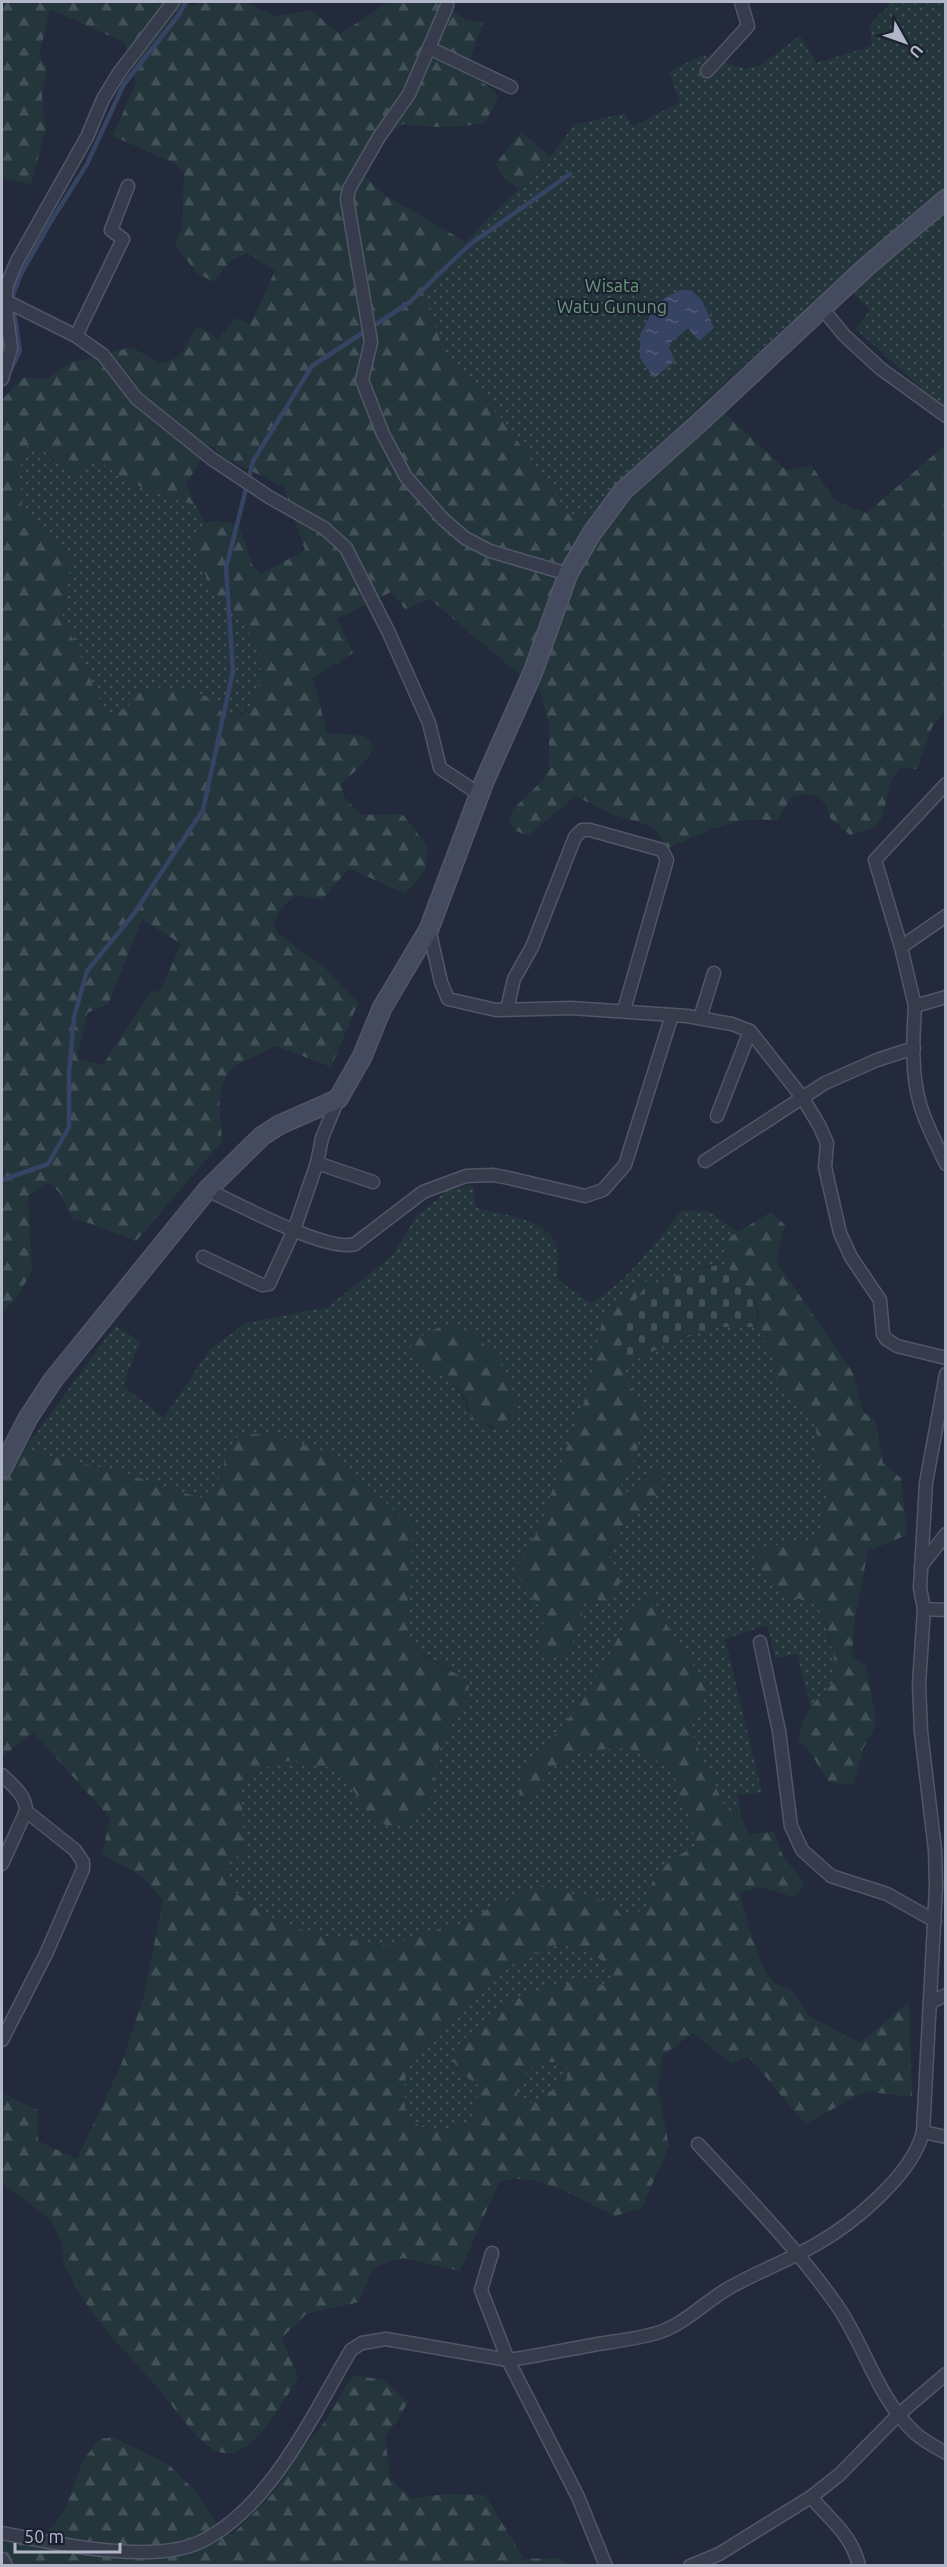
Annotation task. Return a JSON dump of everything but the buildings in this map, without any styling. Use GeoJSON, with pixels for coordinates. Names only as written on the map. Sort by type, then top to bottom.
{"type":"FeatureCollection","features":[{"type":"Feature","properties":{"kind":"street"},"geometry":{"type":"LineString","coordinates":[[2,379],[10,348],[8,285],[17,261],[87,137],[103,99],[119,73],[173,2]]}},
{"type":"Feature","properties":{"kind":"street"},"geometry":{"type":"LineString","coordinates":[[447,2],[409,94],[379,137],[349,189],[347,199],[371,342],[362,380],[383,434],[406,477],[442,519],[465,538],[490,551],[568,574]]}},
{"type":"Feature","properties":{"kind":"street"},"geometry":{"type":"LineString","coordinates":[[707,71],[747,26],[741,2]]}},
{"type":"Feature","properties":{"kind":"street"},"geometry":{"type":"LineString","coordinates":[[429,48],[511,87]]}},
{"type":"Feature","properties":{"kind":"street"},"geometry":{"type":"LineString","coordinates":[[76,336],[123,239],[111,230],[128,186]]}},
{"type":"Feature","properties":{"kind":"street"},"geometry":{"type":"LineString","coordinates":[[202,1257],[262,1285],[268,1284],[294,1230],[317,1163],[322,1138],[338,1099],[362,1057],[382,1008],[429,929],[479,794],[533,672],[568,574],[592,533],[623,491],[822,308],[945,199]]}},
{"type":"Feature","properties":{"kind":"street"},"geometry":{"type":"LineString","coordinates":[[9,303],[76,336],[104,355],[136,398],[212,459],[269,497],[324,528],[346,548],[389,633],[429,723],[440,768],[479,794]]}},
{"type":"Feature","properties":{"kind":"street"},"geometry":{"type":"LineString","coordinates":[[822,308],[844,334],[881,369],[945,416]]}},
{"type":"Feature","properties":{"kind":"street"},"geometry":{"type":"LineString","coordinates":[[944,788],[875,860],[901,947],[915,1006],[914,1048],[920,1104],[945,1164]]}},
{"type":"Feature","properties":{"kind":"street"},"geometry":{"type":"LineString","coordinates":[[507,1009],[514,979],[531,947],[575,837],[582,830],[590,830],[662,850],[667,860],[624,1010]]}},
{"type":"Feature","properties":{"kind":"street"},"geometry":{"type":"LineString","coordinates":[[901,947],[945,916]]}},
{"type":"Feature","properties":{"kind":"street"},"geometry":{"type":"LineString","coordinates":[[429,929],[441,982],[448,999],[496,1011],[507,1009],[624,1010],[672,1015],[732,1024],[750,1031],[802,1096],[827,1143],[825,1167],[840,1233],[851,1257],[880,1300],[883,1334],[886,1339],[897,1346],[945,1358]]}},
{"type":"Feature","properties":{"kind":"street"},"geometry":{"type":"LineString","coordinates":[[700,1018],[714,974]]}},
{"type":"Feature","properties":{"kind":"street"},"geometry":{"type":"LineString","coordinates":[[915,1006],[945,996]]}},
{"type":"Feature","properties":{"kind":"street"},"geometry":{"type":"LineString","coordinates":[[207,1190],[294,1230],[339,1246],[355,1244],[423,1192],[466,1176],[493,1175],[585,1196],[603,1190],[625,1165],[672,1015]]}},
{"type":"Feature","properties":{"kind":"street"},"geometry":{"type":"LineString","coordinates":[[717,1116],[750,1031]]}},
{"type":"Feature","properties":{"kind":"street"},"geometry":{"type":"LineString","coordinates":[[705,1161],[802,1096],[847,1072],[914,1048]]}},
{"type":"Feature","properties":{"kind":"street"},"geometry":{"type":"LineString","coordinates":[[2,1469],[28,1418],[53,1380],[207,1190],[262,1136],[279,1125],[338,1099]]}},
{"type":"Feature","properties":{"kind":"street"},"geometry":{"type":"LineString","coordinates":[[317,1163],[373,1182]]}},
{"type":"Feature","properties":{"kind":"street"},"geometry":{"type":"LineString","coordinates":[[2,2533],[126,2552],[169,2550],[199,2543],[226,2526],[254,2500],[284,2462],[351,2350],[362,2343],[386,2339],[507,2360],[541,2356],[661,2332],[678,2324],[726,2290],[815,2245],[860,2214],[908,2163],[921,2142],[923,2132],[935,1921],[941,1893],[920,1708],[920,1653],[924,1608],[920,1588],[926,1484],[945,1374]]}},
{"type":"Feature","properties":{"kind":"street"},"geometry":{"type":"LineString","coordinates":[[921,1566],[945,1534]]}},
{"type":"Feature","properties":{"kind":"street"},"geometry":{"type":"LineString","coordinates":[[924,1608],[945,1610]]}},
{"type":"Feature","properties":{"kind":"street"},"geometry":{"type":"LineString","coordinates":[[760,1642],[779,1731],[791,1826],[802,1850],[831,1876],[887,1894],[935,1921]]}},
{"type":"Feature","properties":{"kind":"street"},"geometry":{"type":"LineString","coordinates":[[2,1775],[26,1802],[26,1812],[2,1864]]}},
{"type":"Feature","properties":{"kind":"street"},"geometry":{"type":"LineString","coordinates":[[2,2040],[46,1954],[83,1869],[81,1856],[75,1850],[26,1812]]}},
{"type":"Feature","properties":{"kind":"street"},"geometry":{"type":"LineString","coordinates":[[931,2002],[945,1995]]}},
{"type":"Feature","properties":{"kind":"street"},"geometry":{"type":"LineString","coordinates":[[923,2132],[945,2137]]}},
{"type":"Feature","properties":{"kind":"street"},"geometry":{"type":"LineString","coordinates":[[698,2144],[799,2253],[838,2307],[877,2381],[898,2415],[916,2434],[945,2453]]}},
{"type":"Feature","properties":{"kind":"street"},"geometry":{"type":"LineString","coordinates":[[492,2253],[481,2290],[507,2360],[578,2497],[606,2565]]}},
{"type":"Feature","properties":{"kind":"street"},"geometry":{"type":"LineString","coordinates":[[690,2565],[722,2560],[811,2497],[872,2444],[898,2415],[945,2374]]}},
{"type":"Feature","properties":{"kind":"street"},"geometry":{"type":"LineString","coordinates":[[811,2497],[846,2534],[855,2550],[859,2565]]}},
{"type":"Feature","properties":{"kind":"street"},"geometry":{"type":"LineString","coordinates":[[2,2559],[6,2565]]}},
{"type":"Feature","properties":{"kind":"green space"},"geometry":{"type":"Polygon","coordinates":[[[2,2],[185,2],[194,6],[201,2],[245,2],[275,16],[311,10],[340,34],[389,2],[439,2],[463,18],[483,23],[465,73],[490,87],[498,97],[485,123],[444,127],[403,124],[379,147],[365,176],[382,193],[466,242],[422,290],[445,354],[502,419],[573,520],[604,504],[632,469],[709,399],[786,470],[812,466],[835,501],[867,513],[945,445],[945,711],[932,727],[917,769],[900,768],[892,778],[882,817],[875,827],[850,835],[830,818],[826,806],[818,796],[805,794],[792,797],[776,821],[748,820],[734,823],[707,831],[668,848],[652,826],[614,815],[575,796],[528,836],[516,831],[508,820],[514,808],[543,780],[549,769],[549,726],[541,693],[430,599],[405,609],[391,592],[337,619],[353,653],[313,678],[327,733],[365,736],[374,747],[362,765],[341,784],[344,797],[361,815],[398,814],[404,816],[428,847],[425,871],[405,894],[349,868],[322,900],[298,895],[283,907],[276,918],[275,929],[278,934],[326,969],[358,1003],[331,1067],[276,1046],[233,1068],[227,1075],[220,1092],[222,1141],[136,1241],[72,1218],[59,1192],[49,1182],[28,1196],[32,1271],[18,1296],[2,1313],[2,400],[22,378],[47,379],[73,361],[131,347],[162,364],[180,356],[197,326],[218,339],[236,318],[250,325],[275,271],[247,253],[230,261],[214,282],[197,273],[175,245],[182,228],[184,172],[176,164],[113,136],[136,82],[125,43],[50,9],[39,56],[47,67],[42,98],[46,128],[31,184],[2,179],[2,2]],[[28,445],[19,472],[22,507],[71,562],[62,614],[103,708],[113,715],[129,705],[141,691],[155,687],[198,693],[206,696],[229,716],[242,714],[251,705],[262,676],[258,646],[238,618],[211,591],[193,540],[205,523],[211,521],[238,524],[252,564],[261,574],[305,550],[284,487],[223,457],[210,445],[186,484],[195,505],[133,483],[100,460],[74,473],[62,468],[44,450],[28,445]],[[142,919],[108,1004],[87,1013],[77,1059],[103,1065],[150,992],[160,991],[181,944],[142,919]]]}},
{"type":"Feature","properties":{"kind":"green space","name":"Wisata Watu Gunung"},"geometry":{"type":"Polygon","coordinates":[[[892,2],[945,2],[945,407],[856,329],[870,310],[838,278],[632,469],[604,504],[573,520],[502,419],[445,354],[422,290],[487,219],[540,171],[574,125],[625,113],[633,127],[680,102],[669,72],[702,55],[745,69],[759,66],[800,36],[816,63],[872,46],[870,25],[892,2]]]}},
{"type":"Feature","properties":{"kind":"green space"},"geometry":{"type":"Polygon","coordinates":[[[522,132],[550,157],[540,171],[519,189],[501,176],[496,163],[522,132]]]}},
{"type":"Feature","properties":{"kind":"green space"},"geometry":{"type":"Polygon","coordinates":[[[28,445],[44,450],[52,461],[99,460],[132,483],[195,505],[205,523],[193,540],[211,591],[238,618],[258,645],[262,676],[251,705],[235,716],[223,713],[206,696],[141,691],[129,705],[113,715],[103,708],[62,614],[71,562],[22,507],[19,472],[28,445]]]}},
{"type":"Feature","properties":{"kind":"green space"},"geometry":{"type":"Polygon","coordinates":[[[473,1185],[476,1207],[519,1218],[549,1233],[556,1246],[557,1279],[590,1303],[629,1273],[681,1211],[708,1211],[739,1232],[724,1240],[725,1264],[707,1266],[646,1287],[645,1280],[631,1286],[602,1322],[593,1375],[576,1427],[565,1451],[540,1528],[519,1561],[522,1584],[531,1593],[545,1616],[539,1641],[579,1628],[584,1602],[595,1598],[625,1573],[613,1569],[609,1564],[611,1549],[625,1526],[644,1509],[647,1474],[628,1492],[622,1490],[621,1484],[637,1454],[642,1405],[624,1377],[622,1360],[635,1360],[670,1343],[717,1327],[755,1327],[774,1354],[777,1379],[804,1406],[816,1428],[820,1469],[827,1494],[820,1532],[814,1544],[786,1543],[758,1572],[769,1575],[787,1594],[812,1603],[822,1611],[837,1668],[835,1682],[811,1707],[797,1654],[775,1658],[767,1625],[725,1639],[762,1792],[738,1795],[741,1817],[724,1806],[690,1730],[710,1686],[680,1649],[652,1597],[579,1705],[521,1777],[519,1798],[527,1799],[552,1768],[581,1751],[626,1748],[650,1755],[670,1771],[679,1784],[679,1796],[691,1820],[696,1846],[662,1868],[652,1881],[647,1907],[625,1920],[496,1904],[464,1923],[442,1928],[391,1946],[313,1934],[267,1917],[237,1894],[229,1883],[225,1870],[237,1839],[241,1782],[251,1772],[292,1760],[320,1767],[334,1766],[345,1774],[363,1808],[435,1762],[445,1736],[466,1700],[469,1686],[458,1675],[415,1646],[409,1635],[407,1621],[410,1601],[239,1435],[232,1444],[217,1484],[201,1498],[119,1472],[24,1450],[115,1326],[140,1341],[123,1386],[164,1418],[210,1349],[246,1323],[328,1307],[393,1255],[417,1215],[448,1190],[473,1185]],[[415,1360],[448,1380],[465,1402],[468,1412],[492,1429],[516,1414],[508,1377],[415,1360]]]}},
{"type":"Feature","properties":{"kind":"green space"},"geometry":{"type":"Polygon","coordinates":[[[771,1212],[785,1225],[776,1261],[853,1373],[863,1412],[875,1420],[883,1463],[901,1478],[907,1535],[868,1551],[855,1618],[852,1656],[866,1665],[875,1714],[875,1727],[863,1748],[854,1785],[829,1782],[808,1749],[799,1742],[800,1733],[810,1708],[835,1682],[835,1664],[828,1628],[819,1609],[813,1604],[790,1596],[770,1578],[757,1572],[752,1560],[759,1549],[786,1543],[814,1544],[820,1532],[827,1494],[820,1469],[816,1428],[804,1406],[777,1379],[774,1354],[755,1327],[759,1315],[756,1302],[725,1264],[724,1240],[771,1212]]]}},
{"type":"Feature","properties":{"kind":"green space"},"geometry":{"type":"Polygon","coordinates":[[[725,1264],[754,1300],[757,1317],[755,1327],[717,1327],[670,1343],[635,1360],[622,1360],[626,1322],[633,1304],[644,1289],[649,1285],[695,1270],[725,1264]]]}},
{"type":"Feature","properties":{"kind":"green space"},"geometry":{"type":"Polygon","coordinates":[[[641,1278],[645,1280],[646,1287],[631,1308],[621,1347],[624,1377],[642,1405],[637,1454],[621,1484],[622,1490],[628,1492],[653,1470],[661,1473],[664,1479],[663,1485],[652,1500],[620,1533],[609,1550],[609,1564],[613,1569],[626,1573],[607,1604],[595,1598],[584,1603],[579,1628],[568,1653],[556,1657],[545,1654],[539,1641],[545,1616],[516,1573],[519,1561],[540,1528],[565,1451],[576,1427],[593,1375],[602,1322],[617,1301],[641,1278]]]}},
{"type":"Feature","properties":{"kind":"green space"},"geometry":{"type":"Polygon","coordinates":[[[454,1324],[480,1341],[502,1366],[514,1395],[515,1411],[512,1426],[499,1430],[486,1423],[474,1424],[466,1399],[458,1388],[415,1360],[410,1348],[419,1338],[435,1329],[454,1324]]]}},
{"type":"Feature","properties":{"kind":"green space"},"geometry":{"type":"Polygon","coordinates":[[[271,1433],[333,1455],[412,1526],[410,1601],[407,1616],[410,1638],[418,1650],[429,1659],[462,1677],[469,1686],[466,1700],[439,1749],[428,1808],[392,1830],[363,1808],[345,1774],[334,1766],[320,1767],[292,1760],[250,1772],[241,1782],[244,1853],[231,1860],[225,1870],[229,1883],[237,1894],[267,1917],[313,1934],[391,1946],[442,1928],[464,1923],[496,1904],[539,1886],[612,1903],[625,1920],[647,1907],[651,1885],[662,1868],[696,1846],[691,1820],[679,1796],[679,1784],[670,1771],[650,1755],[626,1748],[581,1751],[552,1768],[527,1799],[519,1798],[521,1777],[579,1705],[603,1667],[636,1603],[652,1597],[680,1649],[710,1686],[690,1730],[724,1805],[741,1817],[749,1834],[774,1832],[782,1854],[805,1885],[793,1897],[761,1887],[739,1893],[765,1972],[774,1982],[792,1991],[809,2016],[860,2043],[909,2002],[912,2097],[870,2092],[857,2096],[805,2124],[749,2057],[732,2064],[693,2033],[662,2056],[658,2089],[669,2146],[642,2208],[615,2216],[543,2183],[514,2179],[499,2182],[460,2271],[403,2258],[373,2268],[359,2302],[306,2314],[282,2338],[298,2377],[277,2412],[257,2437],[246,2446],[235,2452],[219,2452],[193,2432],[84,2301],[64,2265],[61,2240],[51,2220],[2,2183],[2,2093],[38,2110],[38,2141],[77,2159],[121,2065],[144,1995],[163,1900],[139,1874],[102,1855],[110,1818],[33,1732],[2,1757],[2,1445],[119,1472],[201,1498],[217,1484],[232,1444],[239,1435],[271,1433]],[[558,1944],[510,1966],[499,1974],[461,2012],[422,2046],[408,2068],[405,2081],[405,2108],[410,2119],[421,2127],[444,2130],[470,2123],[475,2118],[478,2085],[457,2068],[454,2055],[462,2041],[494,2011],[518,1998],[547,1987],[576,1982],[603,1985],[613,1974],[603,1961],[590,1953],[558,1944]],[[543,2062],[528,2070],[523,2078],[517,2094],[525,2104],[535,2102],[567,2079],[567,2067],[556,2062],[543,2062]]]}},
{"type":"Feature","properties":{"kind":"green space"},"geometry":{"type":"Polygon","coordinates":[[[558,1944],[590,1953],[603,1961],[613,1974],[603,1985],[591,1982],[458,2070],[478,2085],[475,2118],[470,2123],[444,2130],[421,2127],[410,2120],[405,2108],[405,2081],[408,2068],[422,2046],[461,2012],[499,1974],[510,1966],[558,1944]]]}},
{"type":"Feature","properties":{"kind":"green space"},"geometry":{"type":"Polygon","coordinates":[[[543,2062],[556,2062],[568,2067],[567,2079],[535,2102],[525,2104],[517,2094],[523,2078],[528,2070],[543,2062]]]}},
{"type":"Feature","properties":{"kind":"green space"},"geometry":{"type":"Polygon","coordinates":[[[352,2376],[382,2379],[408,2402],[385,2436],[390,2479],[411,2499],[444,2494],[485,2495],[524,2559],[558,2558],[571,2565],[2,2566],[2,2539],[37,2546],[64,2511],[83,2460],[100,2439],[113,2437],[168,2464],[196,2492],[218,2526],[232,2535],[279,2485],[301,2451],[324,2423],[352,2376]]]}},
{"type":"Feature","properties":{"kind":"water"},"geometry":{"type":"Polygon","coordinates":[[[680,290],[691,290],[702,300],[714,328],[699,341],[688,328],[668,345],[675,361],[654,378],[640,358],[640,335],[657,302],[680,290]]]}},
{"type":"Feature","properties":{"kind":"waterway"},"geometry":{"type":"LineString","coordinates":[[9,373],[20,351],[12,298],[20,276],[87,164],[124,84],[178,16],[186,2]]}},
{"type":"Feature","properties":{"kind":"waterway"},"geometry":{"type":"LineString","coordinates":[[2,1180],[48,1164],[69,1127],[69,1073],[74,1017],[87,971],[133,915],[203,810],[233,671],[226,568],[253,461],[312,366],[410,302],[468,246],[570,174]]}}]}
